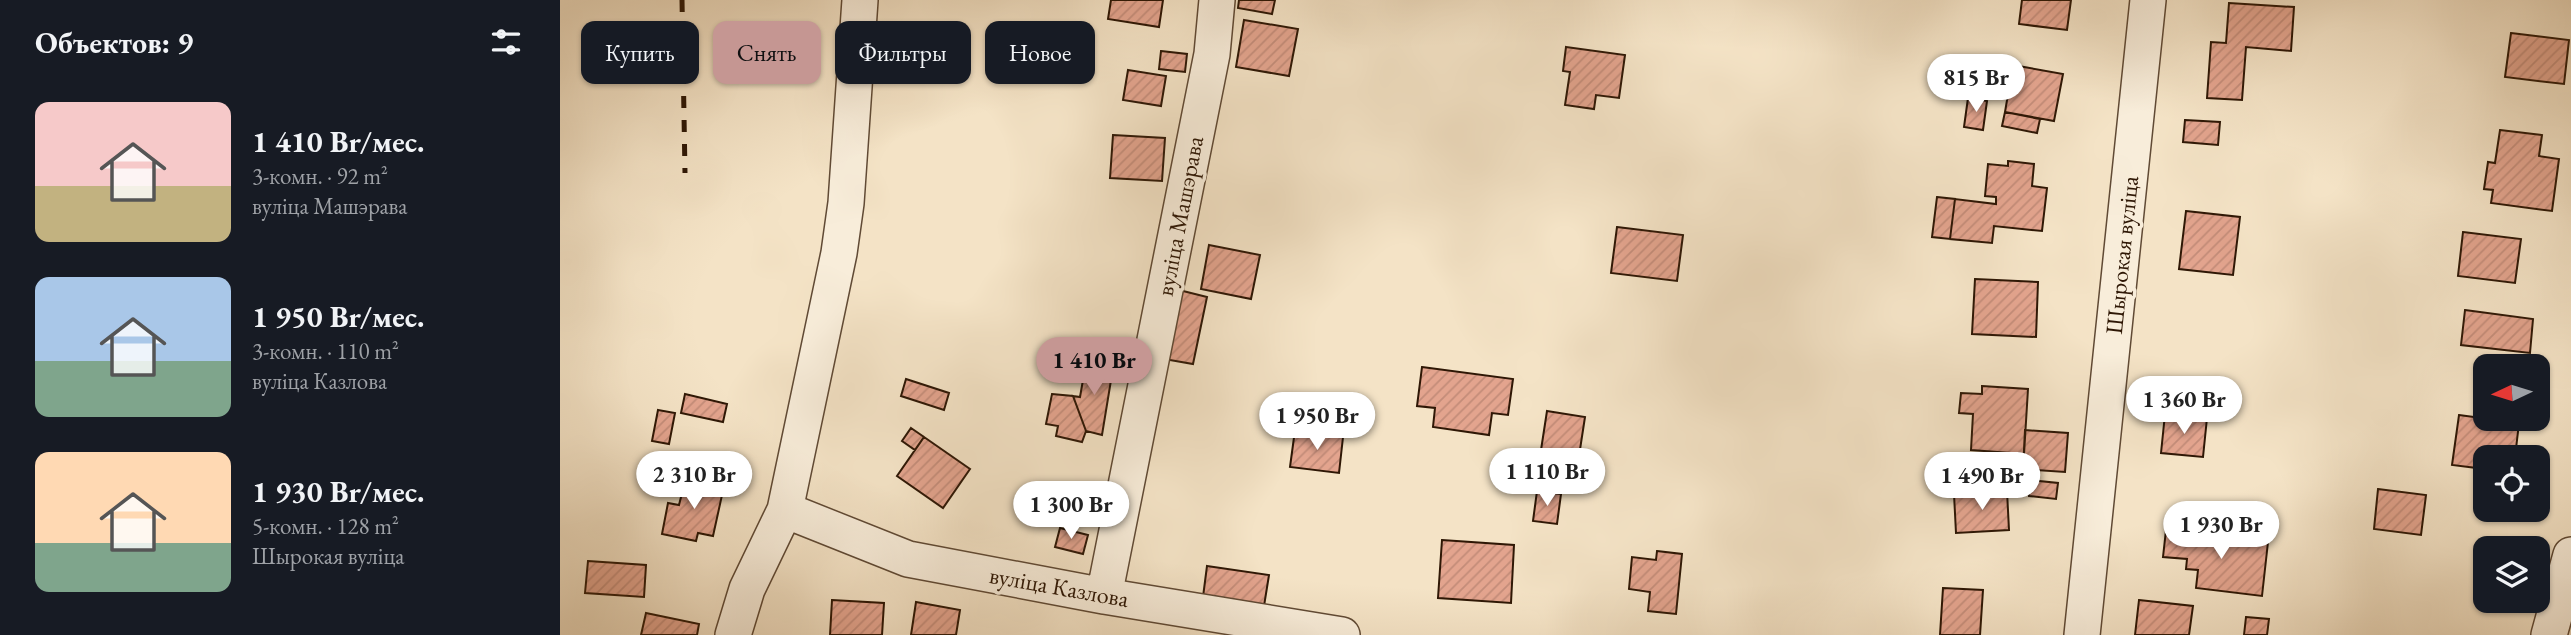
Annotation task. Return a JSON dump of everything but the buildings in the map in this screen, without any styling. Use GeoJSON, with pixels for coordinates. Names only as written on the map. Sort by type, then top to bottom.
{"type":"FeatureCollection","features":[{"type":"Feature","properties":{"kind":"street"},"geometry":{"type":"LineString","coordinates":[[733,635],[747,589],[785,510],[839,253],[846,203],[860,0]]}},
{"type":"Feature","properties":{"kind":"street","name":"вуліца Машэрава"},"geometry":{"type":"LineString","coordinates":[[1104,596],[1212,54],[1217,0]]}},
{"type":"Feature","properties":{"kind":"street","name":"Шырокая вуліца"},"geometry":{"type":"LineString","coordinates":[[2082,635],[2148,0]]}},
{"type":"Feature","properties":{"kind":"street","name":"вуліца Казлова"},"geometry":{"type":"LineString","coordinates":[[785,510],[908,559],[1104,596],[1342,635]]}},
{"type":"Feature","properties":{"kind":"street"},"geometry":{"type":"LineString","coordinates":[[2549,635],[2571,555]]}},
{"type":"Feature","properties":{"kind":"railway"},"geometry":{"type":"LineString","coordinates":[[682,0],[685,173]]}}]}
